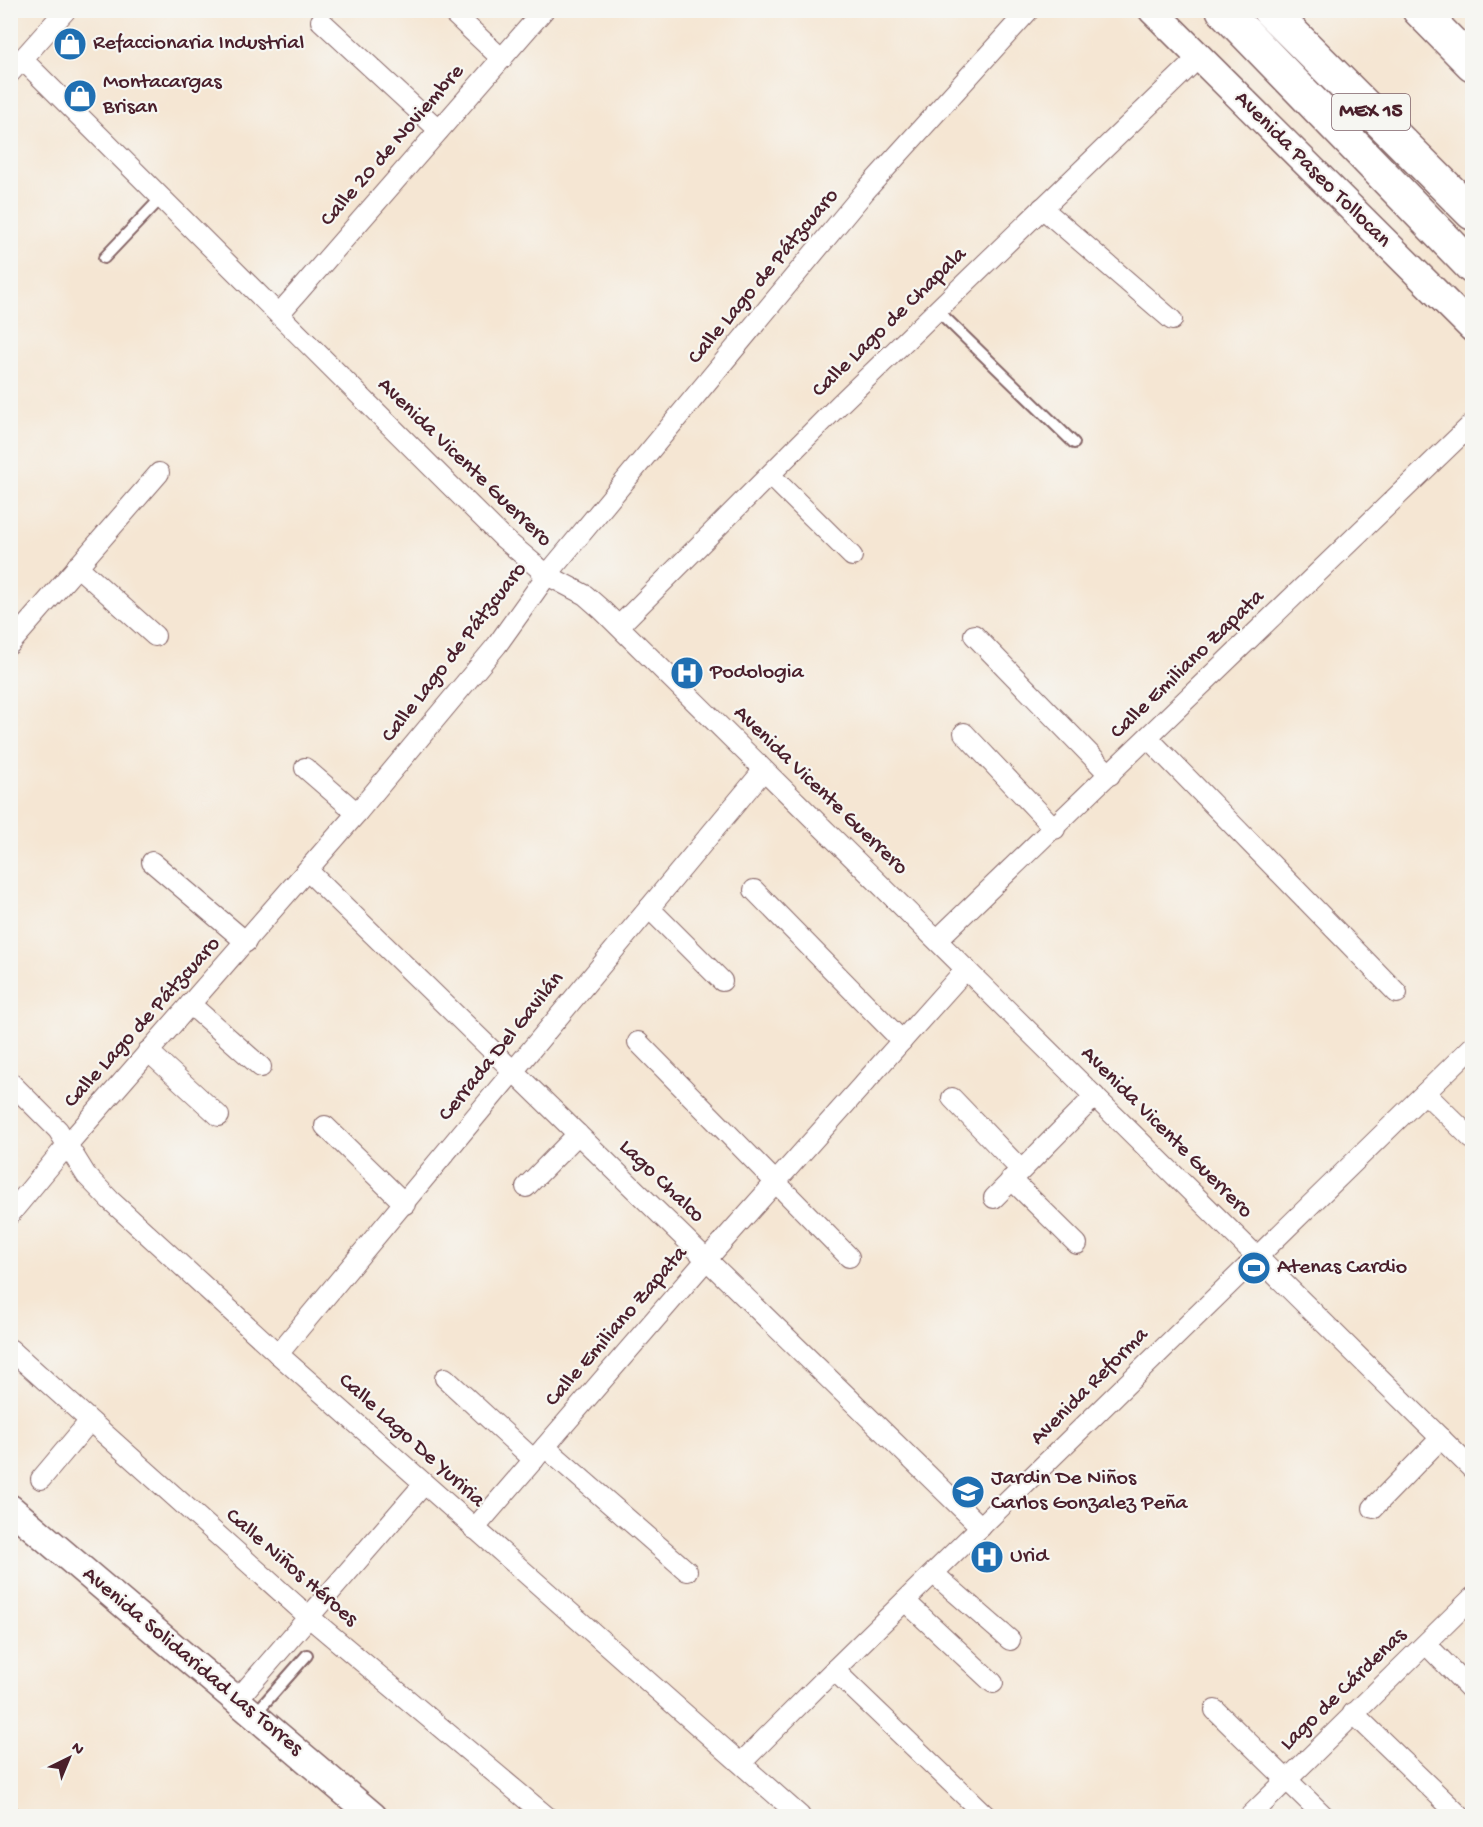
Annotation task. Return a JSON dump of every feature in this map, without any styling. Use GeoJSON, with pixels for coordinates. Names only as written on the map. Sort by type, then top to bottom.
{"type":"FeatureCollection","features":[{"type":"Feature","properties":{"kind":"highway"},"geometry":{"type":"LineString","coordinates":[[1223,10],[1473,267]]}},
{"type":"Feature","properties":{"kind":"highway","name":"MEX 15"},"geometry":{"type":"LineString","coordinates":[[1269,10],[1473,213]]}},
{"type":"Feature","properties":{"kind":"highway"},"geometry":{"type":"LineString","coordinates":[[1419,10],[1473,64]]}},
{"type":"Feature","properties":{"kind":"highway"},"geometry":{"type":"LineString","coordinates":[[1450,10],[1473,35]]}},
{"type":"Feature","properties":{"kind":"main road","name":"Avenida Paseo Tollocan"},"geometry":{"type":"LineString","coordinates":[[1152,10],[1473,328]]}},
{"type":"Feature","properties":{"kind":"main road","name":"Avenida Solidaridad Las Torres"},"geometry":{"type":"LineString","coordinates":[[10,1508],[373,1816]]}},
{"type":"Feature","properties":{"kind":"street"},"geometry":{"type":"LineString","coordinates":[[16,66],[66,10]]}},
{"type":"Feature","properties":{"kind":"street"},"geometry":{"type":"LineString","coordinates":[[450,10],[502,59]]}},
{"type":"Feature","properties":{"kind":"street","name":"Calle 20 de Noviembre"},"geometry":{"type":"LineString","coordinates":[[279,314],[544,10]]}},
{"type":"Feature","properties":{"kind":"street","name":"Calle Lago de Pátzcuaro"},"geometry":{"type":"LineString","coordinates":[[10,1214],[68,1144],[357,813],[497,645],[547,575],[866,190],[1029,10]]}},
{"type":"Feature","properties":{"kind":"street"},"geometry":{"type":"LineString","coordinates":[[321,21],[439,130]]}},
{"type":"Feature","properties":{"kind":"street","name":"Calle Lago de Chapala"},"geometry":{"type":"LineString","coordinates":[[618,626],[937,310],[1198,58]]}},
{"type":"Feature","properties":{"kind":"street","name":"Avenida Vicente Guerrero"},"geometry":{"type":"LineString","coordinates":[[16,66],[163,196],[502,537],[547,575],[585,596],[618,626],[1473,1469]]}},
{"type":"Feature","properties":{"kind":"street"},"geometry":{"type":"LineString","coordinates":[[1042,208],[1172,320]]}},
{"type":"Feature","properties":{"kind":"street","name":"Calle Emiliano Zapata"},"geometry":{"type":"LineString","coordinates":[[938,939],[1055,829],[1473,424]]}},
{"type":"Feature","properties":{"kind":"street"},"geometry":{"type":"LineString","coordinates":[[10,644],[159,473]]}},
{"type":"Feature","properties":{"kind":"street"},"geometry":{"type":"LineString","coordinates":[[770,476],[852,556]]}},
{"type":"Feature","properties":{"kind":"street"},"geometry":{"type":"LineString","coordinates":[[77,566],[155,636]]}},
{"type":"Feature","properties":{"kind":"street"},"geometry":{"type":"LineString","coordinates":[[974,635],[1110,775]]}},
{"type":"Feature","properties":{"kind":"street"},"geometry":{"type":"LineString","coordinates":[[964,733],[1055,829]]}},
{"type":"Feature","properties":{"kind":"street"},"geometry":{"type":"LineString","coordinates":[[1148,738],[1397,993]]}},
{"type":"Feature","properties":{"kind":"street"},"geometry":{"type":"LineString","coordinates":[[306,768],[357,813]]}},
{"type":"Feature","properties":{"kind":"street","name":"Cerrada Del Gavilán"},"geometry":{"type":"LineString","coordinates":[[278,1354],[763,771]]}},
{"type":"Feature","properties":{"kind":"street"},"geometry":{"type":"LineString","coordinates":[[152,862],[246,942]]}},
{"type":"Feature","properties":{"kind":"street","name":"Lago Chalco"},"geometry":{"type":"LineString","coordinates":[[308,871],[981,1527]]}},
{"type":"Feature","properties":{"kind":"street"},"geometry":{"type":"LineString","coordinates":[[754,891],[903,1041]]}},
{"type":"Feature","properties":{"kind":"street"},"geometry":{"type":"LineString","coordinates":[[649,908],[722,981]]}},
{"type":"Feature","properties":{"kind":"street","name":"Calle Emiliano Zapata"},"geometry":{"type":"LineString","coordinates":[[474,1529],[707,1259],[966,969]]}},
{"type":"Feature","properties":{"kind":"street"},"geometry":{"type":"LineString","coordinates":[[190,1005],[261,1067]]}},
{"type":"Feature","properties":{"kind":"street"},"geometry":{"type":"LineString","coordinates":[[638,1042],[849,1257]]}},
{"type":"Feature","properties":{"kind":"street","name":"Avenida Reforma"},"geometry":{"type":"LineString","coordinates":[[741,1763],[1473,1047]]}},
{"type":"Feature","properties":{"kind":"street"},"geometry":{"type":"LineString","coordinates":[[148,1052],[219,1116]]}},
{"type":"Feature","properties":{"kind":"street","name":"Calle Lago De Yuriria"},"geometry":{"type":"LineString","coordinates":[[10,1082],[48,1118],[68,1144],[86,1175],[102,1192],[424,1485],[800,1816]]}},
{"type":"Feature","properties":{"kind":"street"},"geometry":{"type":"LineString","coordinates":[[1425,1093],[1473,1139]]}},
{"type":"Feature","properties":{"kind":"street"},"geometry":{"type":"LineString","coordinates":[[994,1198],[1095,1096]]}},
{"type":"Feature","properties":{"kind":"street"},"geometry":{"type":"LineString","coordinates":[[952,1098],[1077,1244]]}},
{"type":"Feature","properties":{"kind":"street"},"geometry":{"type":"LineString","coordinates":[[325,1126],[405,1204]]}},
{"type":"Feature","properties":{"kind":"street"},"geometry":{"type":"LineString","coordinates":[[526,1187],[578,1134]]}},
{"type":"Feature","properties":{"kind":"street","name":"Calle Niños Héroes"},"geometry":{"type":"LineString","coordinates":[[10,1349],[309,1617],[546,1816]]}},
{"type":"Feature","properties":{"kind":"street"},"geometry":{"type":"LineString","coordinates":[[445,1378],[687,1571]]}},
{"type":"Feature","properties":{"kind":"street"},"geometry":{"type":"LineString","coordinates":[[41,1479],[89,1422]]}},
{"type":"Feature","properties":{"kind":"street"},"geometry":{"type":"LineString","coordinates":[[1373,1508],[1441,1437]]}},
{"type":"Feature","properties":{"kind":"street"},"geometry":{"type":"LineString","coordinates":[[245,1708],[309,1617],[424,1485]]}},
{"type":"Feature","properties":{"kind":"street"},"geometry":{"type":"LineString","coordinates":[[934,1574],[1010,1640]]}},
{"type":"Feature","properties":{"kind":"street","name":"Lago de Cárdenas"},"geometry":{"type":"LineString","coordinates":[[1250,1816],[1473,1598]]}},
{"type":"Feature","properties":{"kind":"street"},"geometry":{"type":"LineString","coordinates":[[905,1601],[993,1683]]}},
{"type":"Feature","properties":{"kind":"street"},"geometry":{"type":"LineString","coordinates":[[1426,1644],[1473,1691]]}},
{"type":"Feature","properties":{"kind":"street"},"geometry":{"type":"LineString","coordinates":[[834,1670],[986,1816]]}},
{"type":"Feature","properties":{"kind":"street"},"geometry":{"type":"LineString","coordinates":[[1215,1710],[1324,1816]]}},
{"type":"Feature","properties":{"kind":"street"},"geometry":{"type":"LineString","coordinates":[[1353,1713],[1460,1816]]}},
{"type":"Feature","properties":{"kind":"lane"},"geometry":{"type":"LineString","coordinates":[[104,258],[163,196]]}},
{"type":"Feature","properties":{"kind":"lane"},"geometry":{"type":"LineString","coordinates":[[937,310],[1074,443]]}},
{"type":"Feature","properties":{"kind":"lane"},"geometry":{"type":"LineString","coordinates":[[245,1708],[307,1654]]}},
{"type":"Feature","properties":{"kind":"railway"},"geometry":{"type":"LineString","coordinates":[[10,1806],[23,1816]]}},
{"type":"Feature","properties":{"kind":"place","name":"Refaccionaria Industrial"},"geometry":{"type":"Point","coordinates":[70,44]}},
{"type":"Feature","properties":{"kind":"place","name":"Montacargas Brisan"},"geometry":{"type":"Point","coordinates":[80,96]}},
{"type":"Feature","properties":{"kind":"place","name":"Podologia"},"geometry":{"type":"Point","coordinates":[687,673]}},
{"type":"Feature","properties":{"kind":"place","name":"Atenas Cardio"},"geometry":{"type":"Point","coordinates":[1254,1268]}},
{"type":"Feature","properties":{"kind":"place","name":"Jardin De Niños Carlos Gonzalez Peña"},"geometry":{"type":"Point","coordinates":[968,1492]}},
{"type":"Feature","properties":{"kind":"place","name":"Urid"},"geometry":{"type":"Point","coordinates":[987,1557]}}]}
